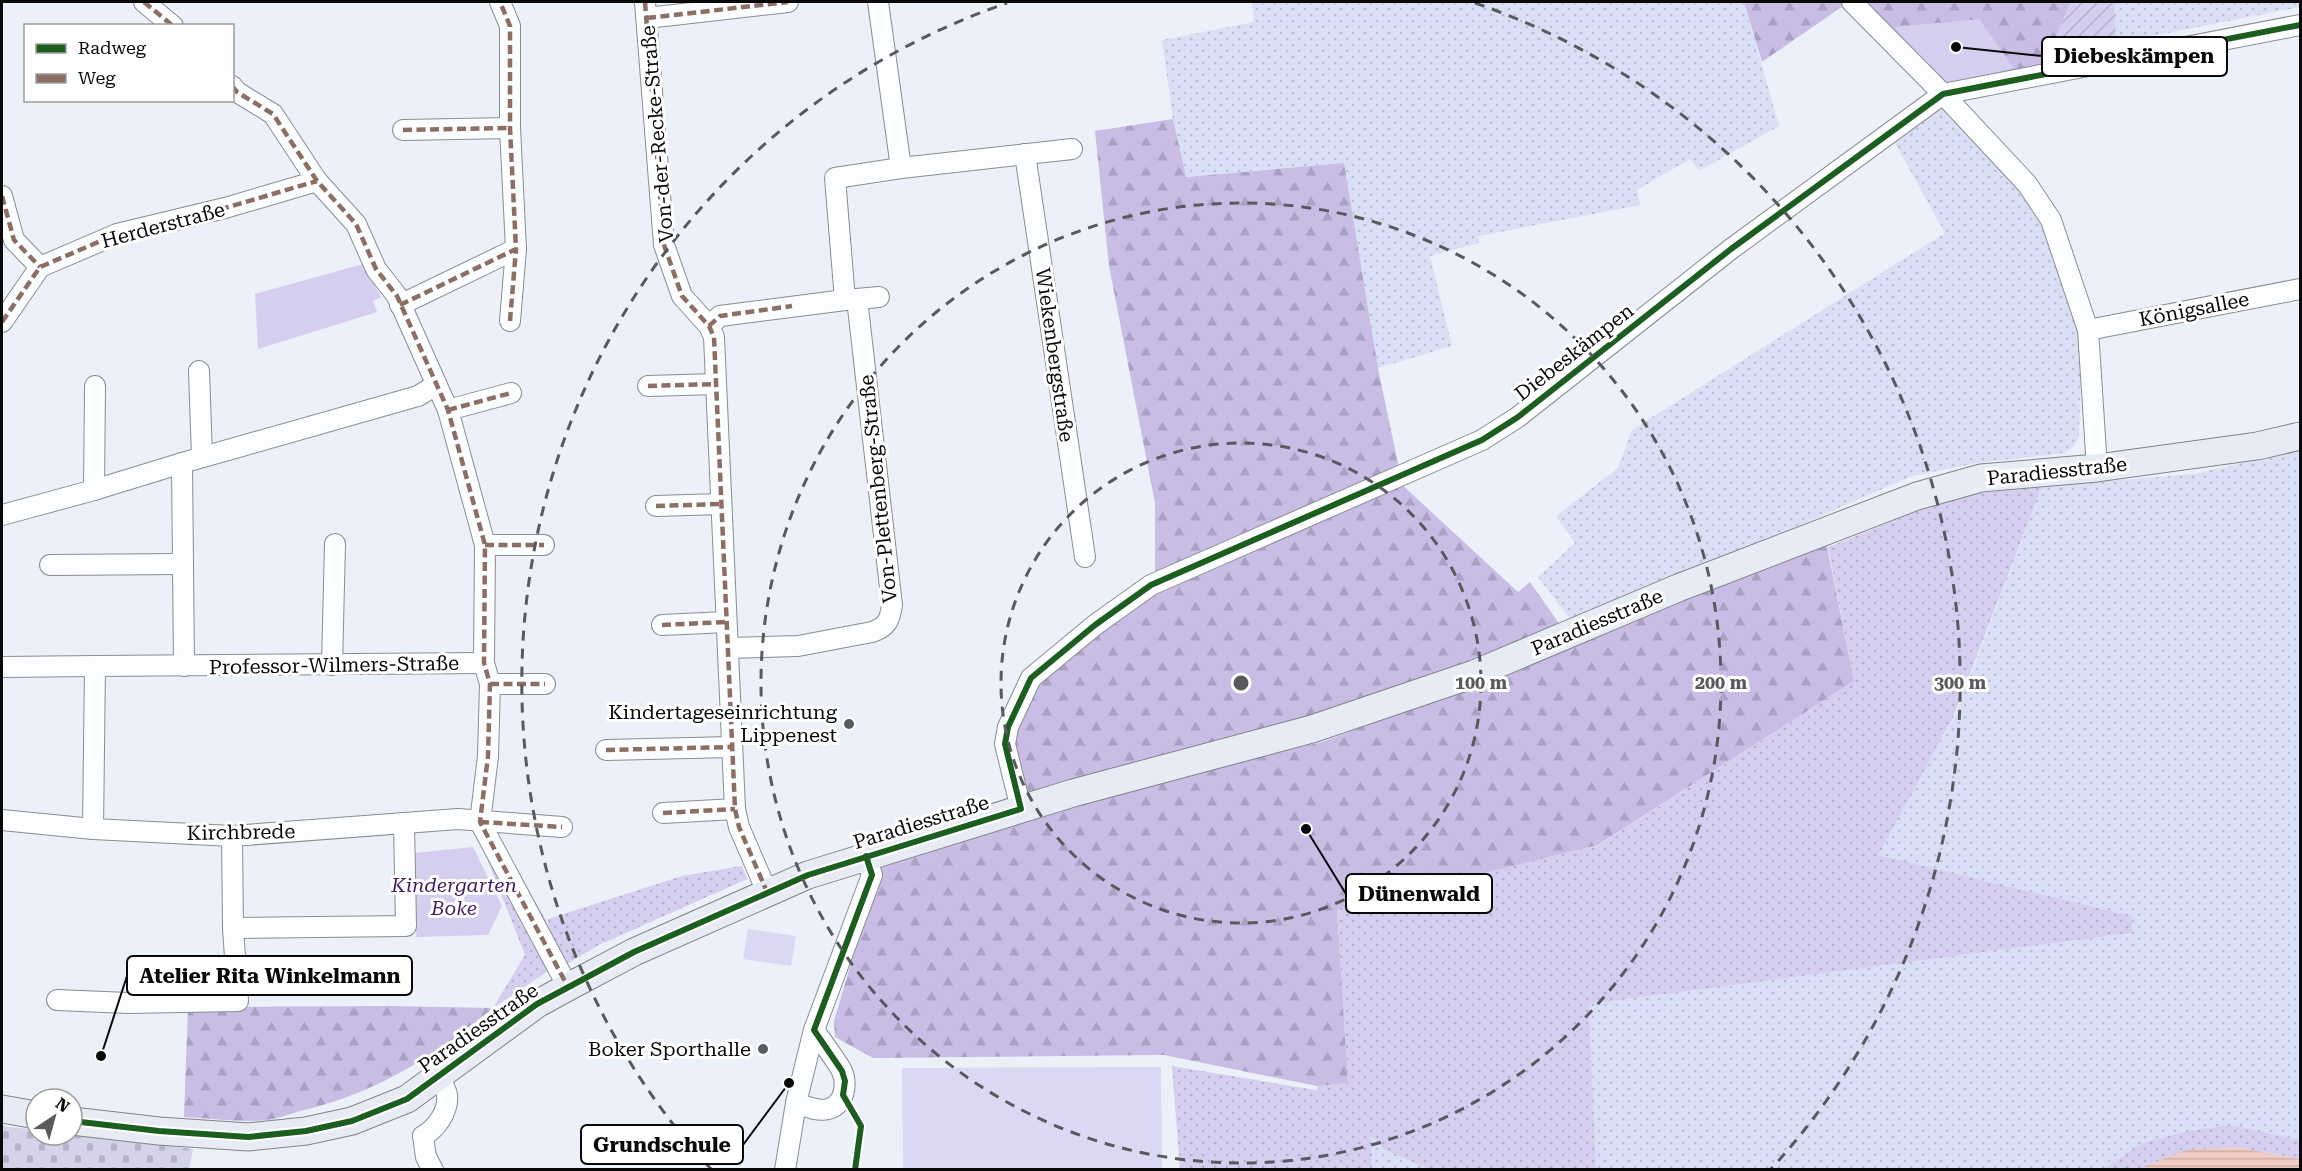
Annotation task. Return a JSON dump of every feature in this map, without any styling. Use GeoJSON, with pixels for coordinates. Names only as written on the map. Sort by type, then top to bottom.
{"type":"FeatureCollection","features":[{"type":"Feature","properties":{"kind":"main road","name":"Paradiesstraße"},"geometry":{"type":"LineString","coordinates":[[84,1121],[215,1136],[248,1137],[286,1134],[352,1121],[407,1099],[537,1004],[568,987],[634,952],[808,875],[1021,809],[1312,729],[1474,674],[1678,588],[1917,496],[1981,478],[2097,468],[2257,446],[2301,436]]}},
{"type":"Feature","properties":{"kind":"main road"},"geometry":{"type":"LineString","coordinates":[[2,1109],[24,1113]]}},
{"type":"Feature","properties":{"kind":"street"},"geometry":{"type":"LineString","coordinates":[[144,2],[170,24]]}},
{"type":"Feature","properties":{"kind":"street"},"geometry":{"type":"LineString","coordinates":[[500,2],[510,26],[510,128],[516,249],[510,321]]}},
{"type":"Feature","properties":{"kind":"street"},"geometry":{"type":"LineString","coordinates":[[646,10],[788,2]]}},
{"type":"Feature","properties":{"kind":"street"},"geometry":{"type":"LineString","coordinates":[[878,2],[901,168]]}},
{"type":"Feature","properties":{"kind":"street"},"geometry":{"type":"LineString","coordinates":[[1852,2],[1943,94],[2027,184],[2051,220],[2088,330],[2097,468]]}},
{"type":"Feature","properties":{"kind":"street","name":"Von-der-Recke-Straße"},"geometry":{"type":"LineString","coordinates":[[646,10],[664,245],[682,296],[709,326]]}},
{"type":"Feature","properties":{"kind":"street","name":"Diebeskämpen"},"geometry":{"type":"LineString","coordinates":[[1021,809],[1005,744],[1008,727],[1031,678],[1095,625],[1151,585],[1482,440],[1518,417],[1731,249],[1943,94],[2301,25]]}},
{"type":"Feature","properties":{"kind":"street"},"geometry":{"type":"LineString","coordinates":[[234,88],[273,114],[317,180],[357,224],[376,269],[397,296],[448,410],[485,545],[484,663],[490,684],[488,756],[480,822],[568,987]]}},
{"type":"Feature","properties":{"kind":"street"},"geometry":{"type":"LineString","coordinates":[[403,130],[510,128]]}},
{"type":"Feature","properties":{"kind":"street"},"geometry":{"type":"LineString","coordinates":[[851,300],[835,178],[901,168],[1072,149]]}},
{"type":"Feature","properties":{"kind":"street","name":"Wiekenbergstraße"},"geometry":{"type":"LineString","coordinates":[[1025,154],[1085,556]]}},
{"type":"Feature","properties":{"kind":"street","name":"Herderstraße"},"geometry":{"type":"LineString","coordinates":[[40,267],[117,234],[225,208],[317,180]]}},
{"type":"Feature","properties":{"kind":"street"},"geometry":{"type":"LineString","coordinates":[[2,196],[14,240],[40,267],[2,322]]}},
{"type":"Feature","properties":{"kind":"street"},"geometry":{"type":"LineString","coordinates":[[400,305],[516,249]]}},
{"type":"Feature","properties":{"kind":"street","name":"Königsallee"},"geometry":{"type":"LineString","coordinates":[[2088,330],[2301,289]]}},
{"type":"Feature","properties":{"kind":"street"},"geometry":{"type":"LineString","coordinates":[[767,892],[739,827],[735,809],[714,337],[709,326],[720,316],[879,297]]}},
{"type":"Feature","properties":{"kind":"street","name":"Von-Plettenberg-Straße"},"geometry":{"type":"LineString","coordinates":[[728,648],[798,646],[872,632],[883,628],[890,618],[892,605],[851,300]]}},
{"type":"Feature","properties":{"kind":"street"},"geometry":{"type":"LineString","coordinates":[[199,371],[202,457]]}},
{"type":"Feature","properties":{"kind":"street"},"geometry":{"type":"LineString","coordinates":[[648,386],[716,384]]}},
{"type":"Feature","properties":{"kind":"street"},"geometry":{"type":"LineString","coordinates":[[2,515],[418,396],[436,385]]}},
{"type":"Feature","properties":{"kind":"street"},"geometry":{"type":"LineString","coordinates":[[94,490],[96,386]]}},
{"type":"Feature","properties":{"kind":"street"},"geometry":{"type":"LineString","coordinates":[[448,410],[511,393]]}},
{"type":"Feature","properties":{"kind":"street","name":"Professor-Wilmers-Straße"},"geometry":{"type":"LineString","coordinates":[[182,463],[184,666]]}},
{"type":"Feature","properties":{"kind":"street"},"geometry":{"type":"LineString","coordinates":[[656,506],[721,504]]}},
{"type":"Feature","properties":{"kind":"street"},"geometry":{"type":"LineString","coordinates":[[332,665],[335,544]]}},
{"type":"Feature","properties":{"kind":"street"},"geometry":{"type":"LineString","coordinates":[[485,545],[544,544]]}},
{"type":"Feature","properties":{"kind":"street"},"geometry":{"type":"LineString","coordinates":[[50,565],[183,564]]}},
{"type":"Feature","properties":{"kind":"street"},"geometry":{"type":"LineString","coordinates":[[662,625],[726,622]]}},
{"type":"Feature","properties":{"kind":"street","name":"Professor-Wilmers-Straße"},"geometry":{"type":"LineString","coordinates":[[2,667],[484,663]]}},
{"type":"Feature","properties":{"kind":"street"},"geometry":{"type":"LineString","coordinates":[[93,829],[95,666]]}},
{"type":"Feature","properties":{"kind":"street"},"geometry":{"type":"LineString","coordinates":[[490,684],[545,684]]}},
{"type":"Feature","properties":{"kind":"street"},"geometry":{"type":"LineString","coordinates":[[606,750],[732,747]]}},
{"type":"Feature","properties":{"kind":"street"},"geometry":{"type":"LineString","coordinates":[[663,813],[735,809]]}},
{"type":"Feature","properties":{"kind":"street","name":"Kirchbrede"},"geometry":{"type":"LineString","coordinates":[[2,820],[93,829],[232,836],[458,819],[562,827]]}},
{"type":"Feature","properties":{"kind":"street"},"geometry":{"type":"LineString","coordinates":[[233,928],[406,926],[404,823]]}},
{"type":"Feature","properties":{"kind":"street"},"geometry":{"type":"LineString","coordinates":[[57,1000],[128,1003],[238,1001],[233,928],[232,836]]}},
{"type":"Feature","properties":{"kind":"street"},"geometry":{"type":"LineString","coordinates":[[785,1170],[796,1102],[814,1030],[872,876],[866,856]]}},
{"type":"Feature","properties":{"kind":"street"},"geometry":{"type":"LineString","coordinates":[[796,1102],[813,1108],[827,1109],[839,1103],[843,1095],[845,1082],[842,1071],[814,1030]]}},
{"type":"Feature","properties":{"kind":"street"},"geometry":{"type":"LineString","coordinates":[[433,1170],[426,1157],[423,1136],[435,1127],[445,1107],[447,1096],[439,1076]]}},
{"type":"Feature","properties":{"kind":"shaded area"},"geometry":{"type":"Polygon","coordinates":[[[1252,2],[1744,2],[1779,126],[1699,171],[1690,159],[1637,190],[1640,205],[1479,236],[1479,243],[1430,256],[1452,346],[1378,368],[1344,163],[1185,177],[1173,119],[1162,40],[1254,22],[1252,2]]]}},
{"type":"Feature","properties":{"kind":"shaded area"},"geometry":{"type":"Polygon","coordinates":[[[2114,2],[2300,2],[2300,7],[2117,43],[2114,2]]]}},
{"type":"Feature","properties":{"kind":"shaded area"},"geometry":{"type":"Polygon","coordinates":[[[1939,98],[2022,185],[2044,220],[2082,330],[2079,434],[2076,444],[2065,453],[1977,463],[1912,476],[1574,624],[1538,577],[1575,543],[1556,516],[1618,468],[1632,430],[1945,233],[1890,134],[1939,98]]]}},
{"type":"Feature","properties":{"kind":"shaded area"},"geometry":{"type":"Polygon","coordinates":[[[2300,449],[2300,1140],[2231,1125],[2143,1143],[2101,1170],[1596,1169],[1589,1004],[2131,933],[2132,916],[1877,855],[1956,714],[2042,486],[2195,474],[2300,449]]]}},
{"type":"Feature","properties":{"kind":"shaded area"},"geometry":{"type":"Polygon","coordinates":[[[748,929],[796,936],[791,966],[743,959],[748,929]]]}},
{"type":"Feature","properties":{"kind":"shaded area"},"geometry":{"type":"Polygon","coordinates":[[[1161,1067],[1162,1169],[903,1169],[902,1068],[1161,1067]]]}},
{"type":"Feature","properties":{"kind":"shaded area"},"geometry":{"type":"Polygon","coordinates":[[[1371,1136],[1383,1149],[1429,1169],[1371,1169],[1371,1136]]]}},
{"type":"Feature","properties":{"kind":"shaded area"},"geometry":{"type":"Polygon","coordinates":[[[2236,1147],[2300,1159],[2300,1169],[2138,1169],[2187,1150],[2236,1147]]]}},
{"type":"Feature","properties":{"kind":"green space"},"geometry":{"type":"Polygon","coordinates":[[[1744,2],[1844,2],[1846,4],[1762,62],[1744,2]]]}},
{"type":"Feature","properties":{"kind":"green space"},"geometry":{"type":"Polygon","coordinates":[[[1864,2],[2071,2],[2044,64],[1944,84],[1864,2]]]}},
{"type":"Feature","properties":{"kind":"green space"},"geometry":{"type":"Polygon","coordinates":[[[2071,2],[2114,2],[2117,50],[2044,64],[2071,2]]]}},
{"type":"Feature","properties":{"kind":"green space"},"geometry":{"type":"Polygon","coordinates":[[[1979,19],[2014,68],[1944,84],[1894,27],[1979,19]]]}},
{"type":"Feature","properties":{"kind":"green space"},"geometry":{"type":"Polygon","coordinates":[[[1173,119],[1186,177],[1344,163],[1378,368],[1398,464],[1399,482],[1518,592],[1530,582],[1563,629],[1476,667],[1023,800],[1013,725],[1036,682],[1155,578],[1155,503],[1109,266],[1095,131],[1173,119]]]}},
{"type":"Feature","properties":{"kind":"green space"},"geometry":{"type":"Polygon","coordinates":[[[363,264],[381,297],[373,301],[377,312],[258,349],[255,294],[363,264]]]}},
{"type":"Feature","properties":{"kind":"green space"},"geometry":{"type":"Polygon","coordinates":[[[2042,486],[1953,718],[1878,855],[2132,916],[2132,933],[1589,1004],[1596,1169],[1429,1169],[1383,1149],[1371,1136],[1371,1169],[1180,1169],[1172,1066],[1315,1090],[1318,1090],[1317,1086],[1348,1083],[1337,908],[1599,845],[1854,681],[1828,547],[1936,504],[1981,493],[2042,486]]]}},
{"type":"Feature","properties":{"kind":"green space"},"geometry":{"type":"Polygon","coordinates":[[[1826,541],[1854,681],[1598,845],[1337,909],[1348,1083],[1317,1086],[1164,1055],[873,1058],[835,1037],[834,1021],[878,872],[875,860],[1193,772],[1322,742],[1467,688],[1826,541]]]}},
{"type":"Feature","properties":{"kind":"green space"},"geometry":{"type":"Polygon","coordinates":[[[480,841],[501,841],[547,922],[541,947],[548,971],[493,1008],[525,955],[480,841]]]}},
{"type":"Feature","properties":{"kind":"green space","name":"Kindergarten Boke"},"geometry":{"type":"Polygon","coordinates":[[[473,847],[502,906],[488,935],[416,937],[415,853],[473,847]]]}},
{"type":"Feature","properties":{"kind":"green space"},"geometry":{"type":"Polygon","coordinates":[[[742,866],[747,879],[599,945],[565,965],[548,937],[548,919],[682,876],[742,866]]]}},
{"type":"Feature","properties":{"kind":"green space"},"geometry":{"type":"Polygon","coordinates":[[[188,1007],[493,1008],[425,1058],[352,1095],[266,1120],[236,1121],[184,1117],[188,1007]]]}},
{"type":"Feature","properties":{"kind":"green space"},"geometry":{"type":"Polygon","coordinates":[[[2231,1125],[2300,1140],[2300,1159],[2236,1147],[2138,1169],[2101,1170],[2143,1143],[2189,1131],[2231,1125]]]}},
{"type":"Feature","properties":{"kind":"green space"},"geometry":{"type":"Polygon","coordinates":[[[2,1126],[24,1129],[24,1147],[84,1147],[84,1135],[193,1149],[189,1169],[2,1170],[2,1126]]]}},
{"type":"Feature","properties":{"kind":"marked path"},"geometry":{"type":"LineString","coordinates":[[144,2],[171,24]]}},
{"type":"Feature","properties":{"kind":"marked path"},"geometry":{"type":"LineString","coordinates":[[400,305],[516,249],[510,128],[510,26],[500,2]]}},
{"type":"Feature","properties":{"kind":"marked path"},"geometry":{"type":"LineString","coordinates":[[645,2],[664,245],[682,296],[709,326],[714,337],[735,809],[739,827],[767,892]]}},
{"type":"Feature","properties":{"kind":"marked path"},"geometry":{"type":"LineString","coordinates":[[647,18],[788,2]]}},
{"type":"Feature","properties":{"kind":"marked path"},"geometry":{"type":"LineString","coordinates":[[234,88],[273,114],[317,181],[356,224],[376,269],[397,296],[448,410],[485,545],[484,663],[490,684],[488,756],[480,822],[568,987]]}},
{"type":"Feature","properties":{"kind":"marked path"},"geometry":{"type":"LineString","coordinates":[[403,130],[510,128]]}},
{"type":"Feature","properties":{"kind":"marked path"},"geometry":{"type":"LineString","coordinates":[[2,322],[40,267],[117,234],[225,208],[317,181]]}},
{"type":"Feature","properties":{"kind":"marked path"},"geometry":{"type":"LineString","coordinates":[[2,196],[14,240],[40,267]]}},
{"type":"Feature","properties":{"kind":"marked path"},"geometry":{"type":"LineString","coordinates":[[510,321],[516,249]]}},
{"type":"Feature","properties":{"kind":"marked path"},"geometry":{"type":"LineString","coordinates":[[709,326],[720,316],[792,306]]}},
{"type":"Feature","properties":{"kind":"marked path"},"geometry":{"type":"LineString","coordinates":[[648,386],[716,384]]}},
{"type":"Feature","properties":{"kind":"marked path"},"geometry":{"type":"LineString","coordinates":[[448,410],[511,393]]}},
{"type":"Feature","properties":{"kind":"marked path"},"geometry":{"type":"LineString","coordinates":[[656,506],[721,504]]}},
{"type":"Feature","properties":{"kind":"marked path"},"geometry":{"type":"LineString","coordinates":[[485,545],[544,545]]}},
{"type":"Feature","properties":{"kind":"marked path"},"geometry":{"type":"LineString","coordinates":[[662,625],[726,622]]}},
{"type":"Feature","properties":{"kind":"marked path"},"geometry":{"type":"LineString","coordinates":[[490,684],[545,684]]}},
{"type":"Feature","properties":{"kind":"marked path"},"geometry":{"type":"LineString","coordinates":[[606,750],[732,747]]}},
{"type":"Feature","properties":{"kind":"marked path"},"geometry":{"type":"LineString","coordinates":[[663,813],[735,809]]}},
{"type":"Feature","properties":{"kind":"marked path"},"geometry":{"type":"LineString","coordinates":[[480,822],[562,827]]}},
{"type":"Feature","properties":{"kind":"cycle path"},"geometry":{"type":"LineString","coordinates":[[84,1122],[159,1131],[248,1137],[306,1131],[352,1121],[407,1099],[537,1004],[634,952],[808,875],[1021,809],[1005,744],[1008,727],[1031,678],[1095,625],[1151,585],[1482,440],[1518,417],[1731,249],[1943,94],[2300,25]]}},
{"type":"Feature","properties":{"kind":"cycle path"},"geometry":{"type":"LineString","coordinates":[[855,1170],[861,1126],[843,1095],[845,1081],[842,1071],[814,1030],[872,875],[866,856]]}},
{"type":"Feature","properties":{"kind":"place","name":"Diebeskämpen"},"geometry":{"type":"Point","coordinates":[1956,47]}},
{"type":"Feature","properties":{"kind":"place","name":"Kindertageseinrichtung Lippenest"},"geometry":{"type":"Point","coordinates":[849,724]}},
{"type":"Feature","properties":{"kind":"place","name":"Dünenwald"},"geometry":{"type":"Point","coordinates":[1306,829]}},
{"type":"Feature","properties":{"kind":"place","name":"Boker Sporthalle"},"geometry":{"type":"Point","coordinates":[763,1049]}},
{"type":"Feature","properties":{"kind":"place","name":"Atelier Rita Winkelmann"},"geometry":{"type":"Point","coordinates":[101,1056]}},
{"type":"Feature","properties":{"kind":"place","name":"Grundschule"},"geometry":{"type":"Point","coordinates":[789,1083]}}]}
